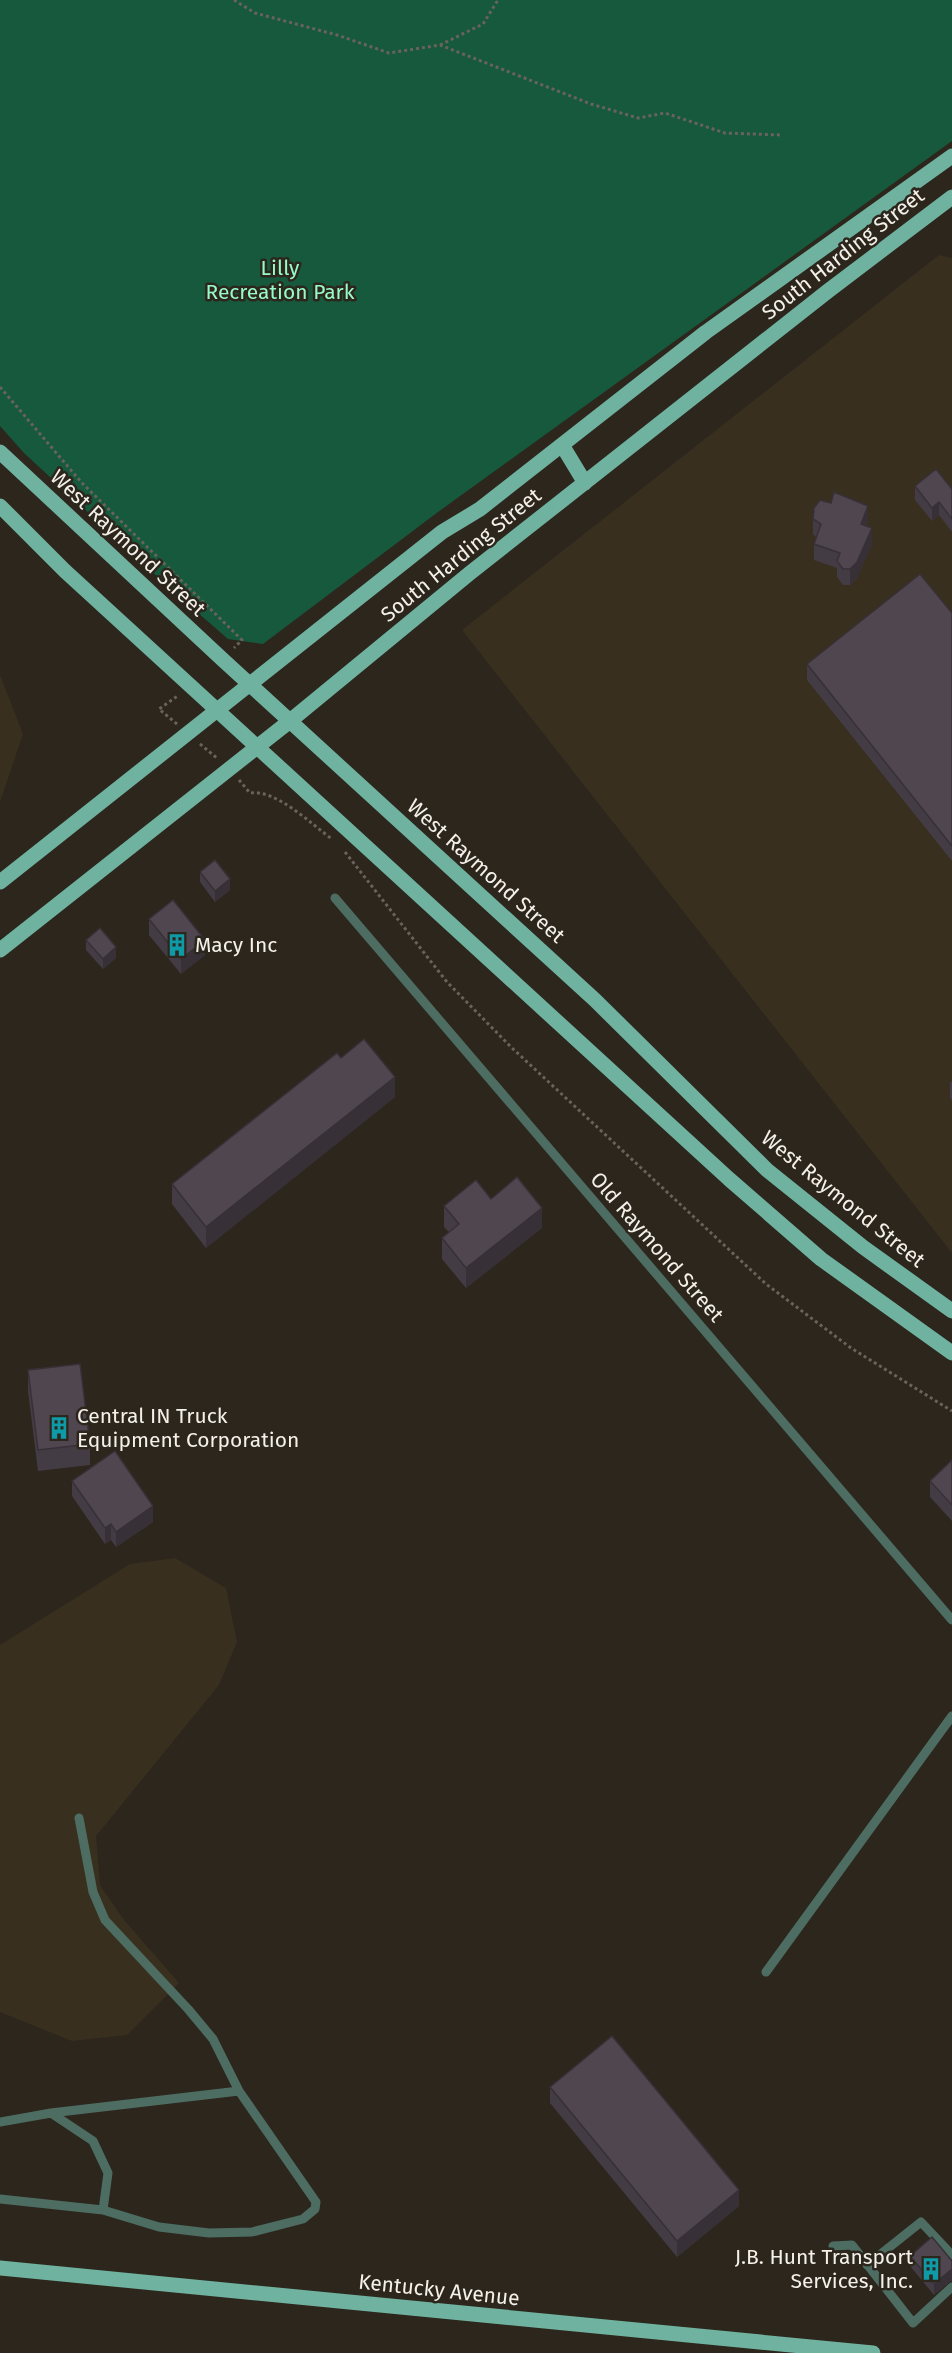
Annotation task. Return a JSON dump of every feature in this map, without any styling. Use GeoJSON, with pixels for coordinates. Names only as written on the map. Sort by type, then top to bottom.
{"type":"FeatureCollection","features":[{"type":"Feature","properties":{"kind":"main road","name":"South Harding Street"},"geometry":{"type":"LineString","coordinates":[[0,882],[442,532],[480,509],[706,332],[952,156]]}},
{"type":"Feature","properties":{"kind":"main road","name":"South Harding Street"},"geometry":{"type":"LineString","coordinates":[[0,950],[290,721],[470,573],[828,291],[952,197]]}},
{"type":"Feature","properties":{"kind":"main road"},"geometry":{"type":"LineString","coordinates":[[562,445],[585,483]]}},
{"type":"Feature","properties":{"kind":"main road","name":"West Raymond Street"},"geometry":{"type":"LineString","coordinates":[[0,452],[596,1000],[767,1170],[863,1247],[952,1311]]}},
{"type":"Feature","properties":{"kind":"main road"},"geometry":{"type":"LineString","coordinates":[[0,506],[65,571],[581,1046],[787,1230],[868,1294],[952,1353]]}},
{"type":"Feature","properties":{"kind":"main road","name":"Kentucky Avenue"},"geometry":{"type":"LineString","coordinates":[[0,2268],[873,2353]]}},
{"type":"Feature","properties":{"kind":"lane","name":"Old Raymond Street"},"geometry":{"type":"LineString","coordinates":[[335,898],[952,1620]]}},
{"type":"Feature","properties":{"kind":"lane"},"geometry":{"type":"LineString","coordinates":[[766,1972],[951,1716]]}},
{"type":"Feature","properties":{"kind":"lane"},"geometry":{"type":"LineString","coordinates":[[0,2199],[103,2210],[159,2227],[209,2233],[252,2232],[303,2219],[315,2209],[316,2202],[238,2091],[213,2039],[105,1920],[93,1892],[80,1818]]}},
{"type":"Feature","properties":{"kind":"lane"},"geometry":{"type":"LineString","coordinates":[[0,2122],[238,2091]]}},
{"type":"Feature","properties":{"kind":"lane"},"geometry":{"type":"LineString","coordinates":[[51,2114],[93,2141],[108,2174],[103,2210]]}},
{"type":"Feature","properties":{"kind":"lane"},"geometry":{"type":"LineString","coordinates":[[867,2265],[921,2222],[952,2256]]}},
{"type":"Feature","properties":{"kind":"lane"},"geometry":{"type":"LineString","coordinates":[[833,2246],[852,2244],[913,2323],[952,2287]]}},
{"type":"Feature","properties":{"kind":"path"},"geometry":{"type":"LineString","coordinates":[[234,0],[255,13],[337,35],[389,53],[440,45],[483,24],[498,0]]}},
{"type":"Feature","properties":{"kind":"path"},"geometry":{"type":"LineString","coordinates":[[440,45],[591,104],[638,118],[664,113],[725,133],[781,135]]}},
{"type":"Feature","properties":{"kind":"shaded area"},"geometry":{"type":"Polygon","coordinates":[[[939,255],[952,258],[952,1253],[462,630],[939,255]]]}},
{"type":"Feature","properties":{"kind":"shaded area"},"geometry":{"type":"Polygon","coordinates":[[[0,675],[23,734],[0,802],[0,675]]]}},
{"type":"Feature","properties":{"kind":"shaded area"},"geometry":{"type":"Polygon","coordinates":[[[175,1558],[226,1588],[237,1642],[219,1685],[96,1836],[100,1885],[124,1920],[179,1983],[127,2035],[72,2041],[0,2012],[0,1645],[130,1564],[175,1558]]]}},
{"type":"Feature","properties":{"kind":"green space","name":"Lilly Recreation Park"},"geometry":{"type":"Polygon","coordinates":[[[0,0],[952,0],[952,141],[438,512],[263,644],[228,639],[24,453],[0,426],[0,0]]]}},
{"type":"Feature","properties":{"kind":"building"},"geometry":{"type":"Polygon","coordinates":[[[936,469],[952,489],[952,519],[939,502],[932,508],[915,486],[936,469]]]}},
{"type":"Feature","properties":{"kind":"building"},"geometry":{"type":"Polygon","coordinates":[[[834,492],[868,506],[861,524],[872,528],[857,562],[850,569],[843,569],[837,561],[840,553],[814,544],[821,524],[813,519],[814,508],[820,500],[831,503],[834,492]]]}},
{"type":"Feature","properties":{"kind":"building"},"geometry":{"type":"Polygon","coordinates":[[[920,574],[952,613],[952,846],[807,664],[920,574]]]}},
{"type":"Feature","properties":{"kind":"building"},"geometry":{"type":"Polygon","coordinates":[[[215,860],[230,879],[215,891],[200,872],[215,860]]]}},
{"type":"Feature","properties":{"kind":"building"},"geometry":{"type":"Polygon","coordinates":[[[173,900],[205,940],[181,959],[149,919],[173,900]]]}},
{"type":"Feature","properties":{"kind":"building"},"geometry":{"type":"Polygon","coordinates":[[[100,928],[116,947],[103,959],[86,940],[100,928]]]}},
{"type":"Feature","properties":{"kind":"building"},"geometry":{"type":"Polygon","coordinates":[[[364,1039],[395,1077],[206,1227],[172,1184],[337,1053],[341,1058],[364,1039]]]}},
{"type":"Feature","properties":{"kind":"building"},"geometry":{"type":"Polygon","coordinates":[[[517,1177],[542,1208],[466,1268],[442,1238],[459,1224],[444,1206],[476,1180],[491,1199],[517,1177]]]}},
{"type":"Feature","properties":{"kind":"building","name":"Central IN Truck Equipment Corporation"},"geometry":{"type":"Polygon","coordinates":[[[80,1364],[90,1444],[38,1450],[28,1370],[80,1364]]]}},
{"type":"Feature","properties":{"kind":"building"},"geometry":{"type":"Polygon","coordinates":[[[115,1451],[153,1506],[116,1532],[111,1524],[105,1528],[72,1481],[115,1451]]]}},
{"type":"Feature","properties":{"kind":"building"},"geometry":{"type":"Polygon","coordinates":[[[952,1460],[952,1505],[930,1481],[952,1460]]]}},
{"type":"Feature","properties":{"kind":"building"},"geometry":{"type":"Polygon","coordinates":[[[612,2036],[739,2190],[677,2241],[550,2087],[612,2036]]]}},
{"type":"Feature","properties":{"kind":"building"},"geometry":{"type":"Polygon","coordinates":[[[932,2237],[952,2261],[952,2269],[934,2284],[910,2256],[932,2237]]]}},
{"type":"Feature","properties":{"kind":"place","name":"Macy Inc"},"geometry":{"type":"Point","coordinates":[177,945]}},
{"type":"Feature","properties":{"kind":"place","name":"Central IN Truck Equipment Corporation"},"geometry":{"type":"Point","coordinates":[59,1428]}},
{"type":"Feature","properties":{"kind":"place","name":"J.B. Hunt Transport Services, Inc."},"geometry":{"type":"Point","coordinates":[931,2269]}}]}
